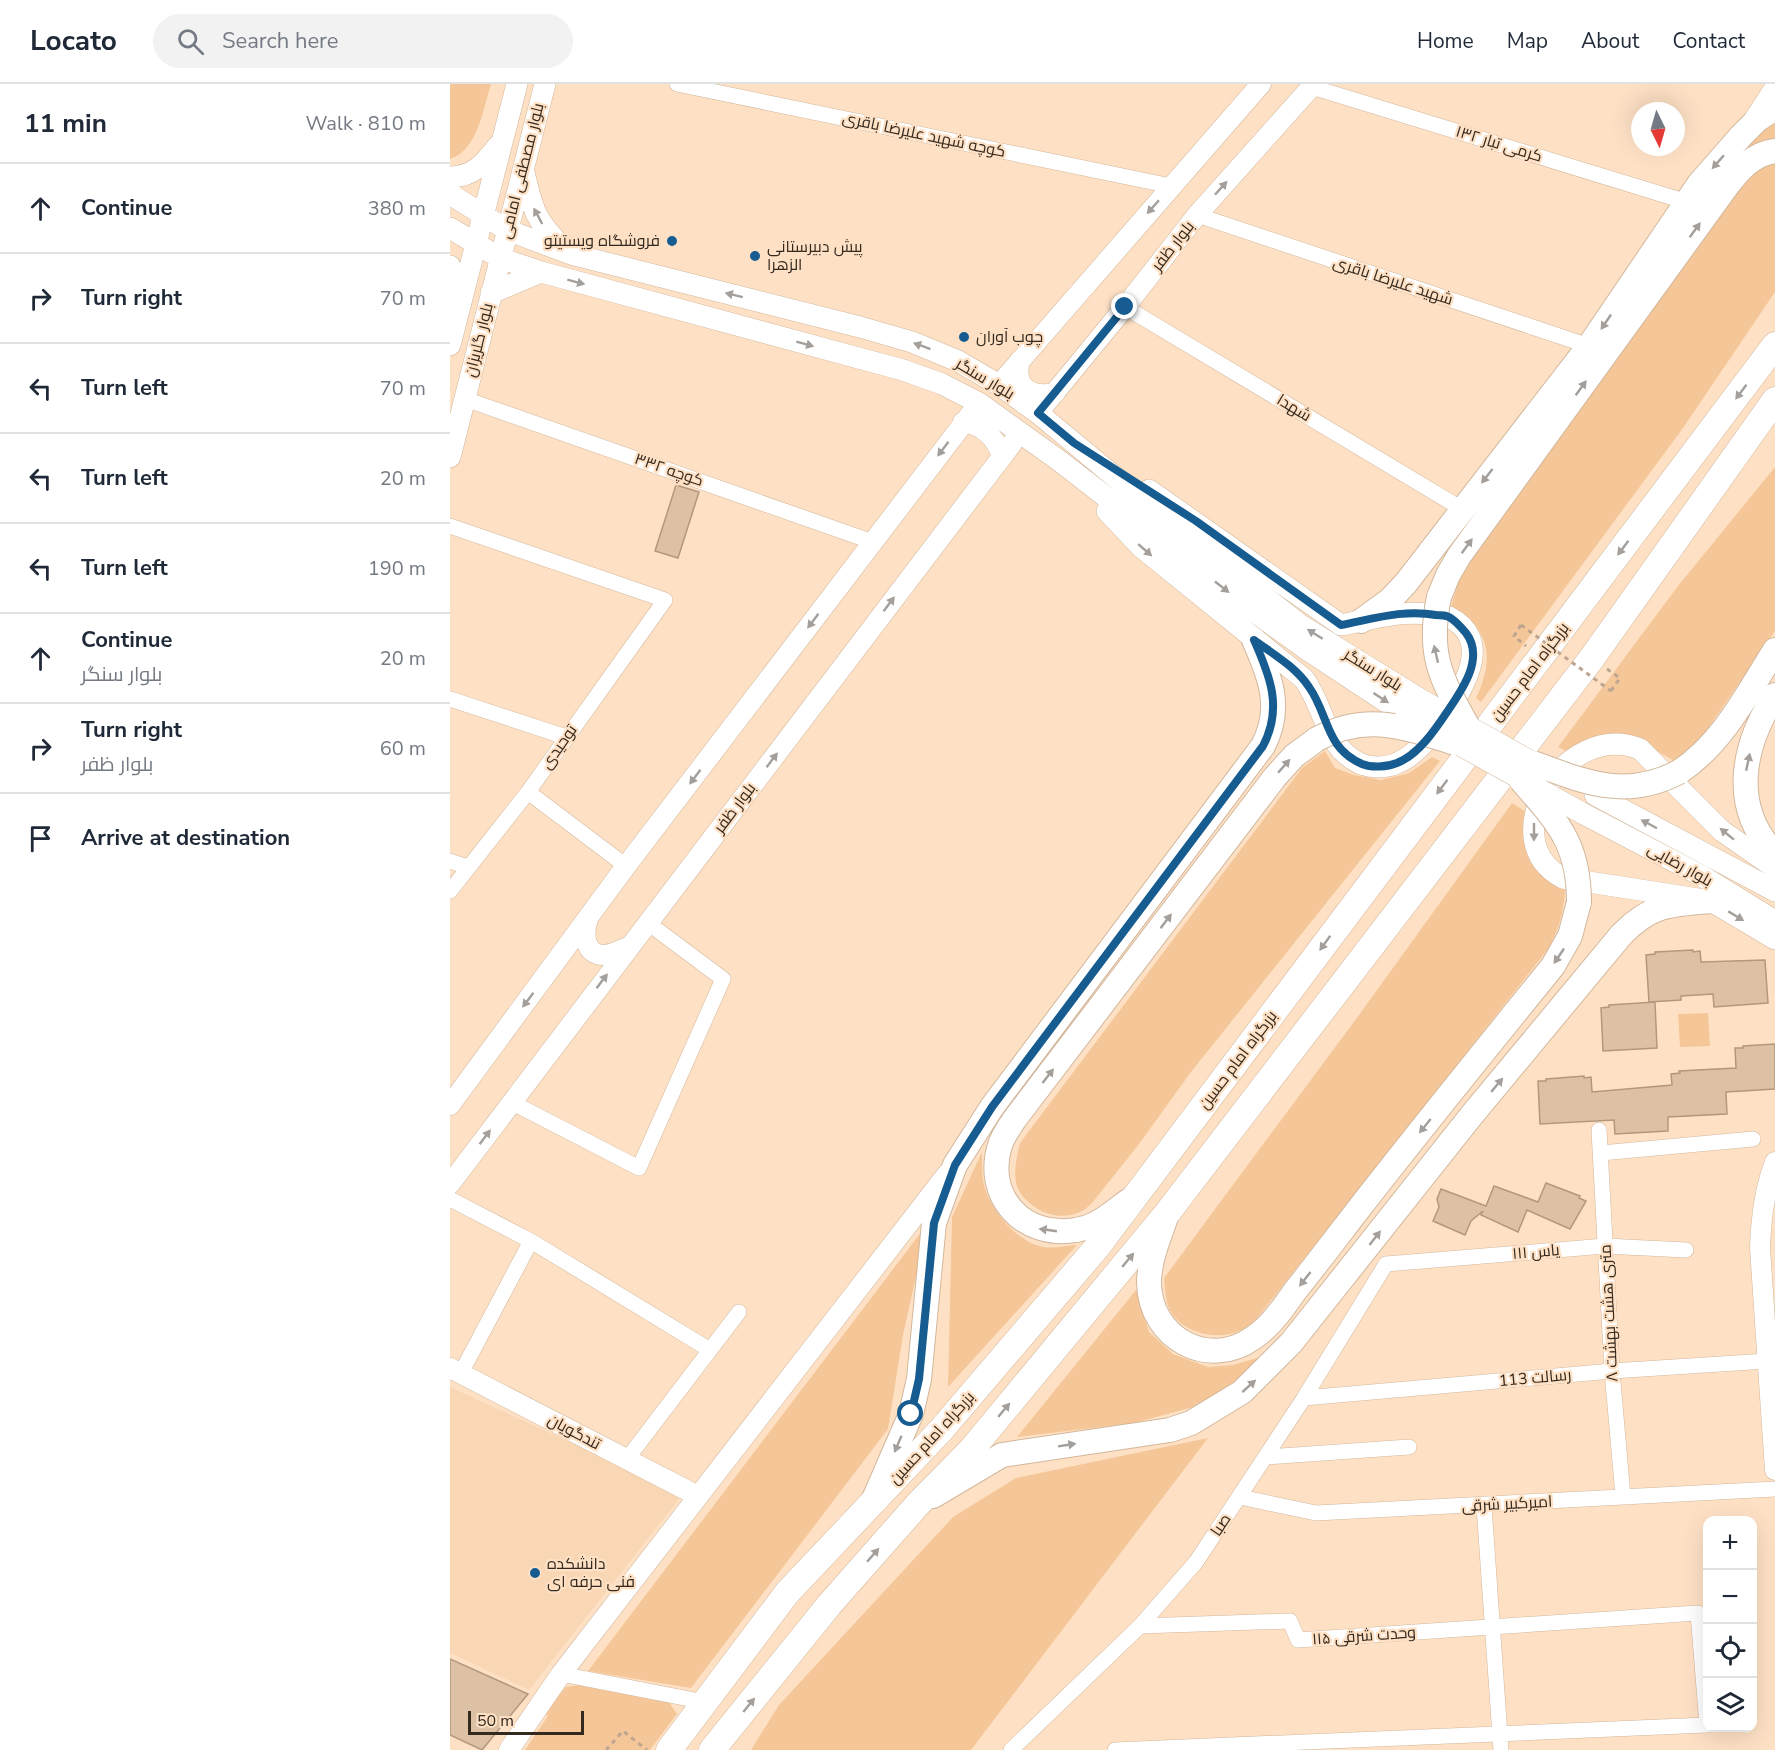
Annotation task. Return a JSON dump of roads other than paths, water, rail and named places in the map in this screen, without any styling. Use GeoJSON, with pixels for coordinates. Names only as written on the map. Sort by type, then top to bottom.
{"type":"FeatureCollection","features":[{"type":"Feature","properties":{"kind":"highway","name":"بزرگراه امام حسین"},"geometry":{"type":"LineString","coordinates":[[669,1750],[787,1593],[872,1505],[1005,1357],[1098,1246],[1775,345]]}},
{"type":"Feature","properties":{"kind":"highway","name":"بزرگراه امام حسین"},"geometry":{"type":"LineString","coordinates":[[715,1748],[829,1605],[918,1504],[972,1449],[1168,1212],[1592,658],[1775,400]]}},
{"type":"Feature","properties":{"kind":"main road","name":"بلوار مصطفی امامی"},"geometry":{"type":"LineString","coordinates":[[476,244],[517,84]]}},
{"type":"Feature","properties":{"kind":"main road","name":"بلوار مصطفی امامی"},"geometry":{"type":"LineString","coordinates":[[500,258],[545,84]]}},
{"type":"Feature","properties":{"kind":"main road"},"geometry":{"type":"LineString","coordinates":[[1361,621],[1380,609],[1398,592],[1589,346],[1699,184],[1741,136],[1775,108]]}},
{"type":"Feature","properties":{"kind":"main road"},"geometry":{"type":"LineString","coordinates":[[450,177],[469,174],[480,167],[502,141]]}},
{"type":"Feature","properties":{"kind":"main road"},"geometry":{"type":"LineString","coordinates":[[1462,735],[1436,654],[1434,620],[1439,597],[1448,575],[1459,556],[1727,186],[1752,160],[1759,155],[1775,151]]}},
{"type":"Feature","properties":{"kind":"main road"},"geometry":{"type":"LineString","coordinates":[[523,167],[532,206],[538,220],[549,235],[571,254]]}},
{"type":"Feature","properties":{"kind":"main road","name":"بلوار سنگر"},"geometry":{"type":"LineString","coordinates":[[450,194],[507,230],[571,254],[912,342],[958,361],[999,385],[1038,413],[1181,532],[1302,626],[1412,706]]}},
{"type":"Feature","properties":{"kind":"main road","name":"بلوار سنگر"},"geometry":{"type":"LineString","coordinates":[[450,228],[500,258],[541,272],[903,370],[942,384],[979,403],[1061,462],[1306,650],[1412,706]]}},
{"type":"Feature","properties":{"kind":"main road","name":"بلوار گلریزان"},"geometry":{"type":"LineString","coordinates":[[450,345],[476,244]]}},
{"type":"Feature","properties":{"kind":"main road","name":"بلوار گلریزان"},"geometry":{"type":"LineString","coordinates":[[450,457],[500,258]]}},
{"type":"Feature","properties":{"kind":"main road"},"geometry":{"type":"LineString","coordinates":[[450,267],[461,303]]}},
{"type":"Feature","properties":{"kind":"main road"},"geometry":{"type":"LineString","coordinates":[[491,293],[541,272]]}},
{"type":"Feature","properties":{"kind":"main road"},"geometry":{"type":"LineString","coordinates":[[1061,462],[1141,547],[1304,680],[1311,689],[1336,746],[1349,757],[1364,765],[1384,767],[1399,763],[1417,750],[1439,724],[1468,677],[1472,662],[1469,637],[1460,626],[1448,617],[1422,612],[1404,612],[1341,625],[1196,521],[1074,443]]}},
{"type":"Feature","properties":{"kind":"main road"},"geometry":{"type":"LineString","coordinates":[[872,1505],[911,1414],[919,1379],[934,1223],[955,1165],[992,1107],[1263,746],[1272,727],[1274,710],[1270,683],[1254,640]]}},
{"type":"Feature","properties":{"kind":"main road"},"geometry":{"type":"LineString","coordinates":[[1412,706],[1527,771],[1611,787],[1651,783],[1679,772],[1702,755],[1719,735],[1775,650]]}},
{"type":"Feature","properties":{"kind":"main road"},"geometry":{"type":"LineString","coordinates":[[1775,695],[1751,746],[1745,776],[1747,805],[1756,829],[1775,854]]}},
{"type":"Feature","properties":{"kind":"main road"},"geometry":{"type":"LineString","coordinates":[[1137,1194],[1096,1224],[1077,1230],[1058,1232],[1039,1229],[1023,1222],[1011,1210],[1003,1195],[997,1165],[1000,1144],[1014,1120],[1293,756],[1331,731],[1362,723],[1462,735]]}},
{"type":"Feature","properties":{"kind":"main road"},"geometry":{"type":"LineString","coordinates":[[1775,868],[1722,831],[1640,749],[1620,743],[1596,746],[1578,755],[1563,767],[1543,797],[1535,820],[1534,840],[1540,859],[1563,878],[1711,901],[1775,939]]}},
{"type":"Feature","properties":{"kind":"main road"},"geometry":{"type":"LineString","coordinates":[[1168,1212],[1153,1254],[1149,1283],[1152,1301],[1165,1329],[1189,1346],[1205,1350],[1238,1347],[1251,1340],[1273,1320],[1552,966],[1570,936],[1579,902],[1576,864],[1567,839],[1527,771]]}},
{"type":"Feature","properties":{"kind":"main road","name":"بلوار رضایی"},"geometry":{"type":"LineString","coordinates":[[1527,771],[1595,795],[1775,891]]}},
{"type":"Feature","properties":{"kind":"main road","name":"بلوار رضایی"},"geometry":{"type":"LineString","coordinates":[[1527,771],[1582,813],[1702,876],[1775,921]]}},
{"type":"Feature","properties":{"kind":"main road"},"geometry":{"type":"LineString","coordinates":[[918,1504],[1002,1455],[1170,1430],[1200,1418],[1242,1392],[1291,1343],[1471,1116],[1622,934],[1639,918],[1659,907],[1711,901]]}},
{"type":"Feature","properties":{"kind":"street","name":"کوچه شهید علیرضا باقری"},"geometry":{"type":"LineString","coordinates":[[677,84],[1171,186]]}},
{"type":"Feature","properties":{"kind":"street"},"geometry":{"type":"LineString","coordinates":[[999,385],[1261,84]]}},
{"type":"Feature","properties":{"kind":"street"},"geometry":{"type":"LineString","coordinates":[[1741,136],[1774,84]]}},
{"type":"Feature","properties":{"kind":"street","name":"کرمی تبار ۱۳۲"},"geometry":{"type":"LineString","coordinates":[[1313,85],[1687,202]]}},
{"type":"Feature","properties":{"kind":"street","name":"بلوار ظفر"},"geometry":{"type":"LineString","coordinates":[[1038,413],[1197,216],[1313,85]]}},
{"type":"Feature","properties":{"kind":"street","name":"شهید علیرضا باقری"},"geometry":{"type":"LineString","coordinates":[[1197,216],[1589,346]]}},
{"type":"Feature","properties":{"kind":"street","name":"شهدا"},"geometry":{"type":"LineString","coordinates":[[1125,307],[1462,508]]}},
{"type":"Feature","properties":{"kind":"street"},"geometry":{"type":"LineString","coordinates":[[1020,360],[1017,371],[1023,386],[1036,395],[1055,393]]}},
{"type":"Feature","properties":{"kind":"street","name":"کوچه ۳۳۲"},"geometry":{"type":"LineString","coordinates":[[465,399],[873,542]]}},
{"type":"Feature","properties":{"kind":"street"},"geometry":{"type":"LineString","coordinates":[[450,1105],[626,866],[979,403]]}},
{"type":"Feature","properties":{"kind":"street"},"geometry":{"type":"LineString","coordinates":[[963,422],[977,425],[988,432],[997,443],[1002,455]]}},
{"type":"Feature","properties":{"kind":"street","name":"بلوار ظفر"},"geometry":{"type":"LineString","coordinates":[[450,1184],[1020,433]]}},
{"type":"Feature","properties":{"kind":"street","name":"توحیدی"},"geometry":{"type":"LineString","coordinates":[[450,526],[665,600],[528,792],[450,891]]}},
{"type":"Feature","properties":{"kind":"street"},"geometry":{"type":"LineString","coordinates":[[450,699],[566,737]]}},
{"type":"Feature","properties":{"kind":"street"},"geometry":{"type":"LineString","coordinates":[[528,792],[626,866]]}},
{"type":"Feature","properties":{"kind":"street"},"geometry":{"type":"LineString","coordinates":[[450,861],[468,867]]}},
{"type":"Feature","properties":{"kind":"street"},"geometry":{"type":"LineString","coordinates":[[589,917],[585,928],[585,938],[587,945],[593,951],[601,955],[608,955],[628,947]]}},
{"type":"Feature","properties":{"kind":"street"},"geometry":{"type":"LineString","coordinates":[[511,1102],[639,1168],[723,979],[648,923]]}},
{"type":"Feature","properties":{"kind":"street","name":"۸ متری هشت بهشت"},"geometry":{"type":"LineString","coordinates":[[1599,1130],[1612,1371],[1623,1497]]}},
{"type":"Feature","properties":{"kind":"street"},"geometry":{"type":"LineString","coordinates":[[1601,1153],[1753,1139]]}},
{"type":"Feature","properties":{"kind":"street"},"geometry":{"type":"LineString","coordinates":[[509,1750],[561,1674],[962,1155]]}},
{"type":"Feature","properties":{"kind":"street"},"geometry":{"type":"LineString","coordinates":[[1775,1162],[1768,1180],[1761,1228],[1775,1470]]}},
{"type":"Feature","properties":{"kind":"street"},"geometry":{"type":"LineString","coordinates":[[450,1199],[531,1241],[710,1350]]}},
{"type":"Feature","properties":{"kind":"street"},"geometry":{"type":"LineString","coordinates":[[456,1370],[531,1241]]}},
{"type":"Feature","properties":{"kind":"street","name":"یاس ۱۱۱"},"geometry":{"type":"LineString","coordinates":[[1386,1264],[1605,1246],[1686,1250]]}},
{"type":"Feature","properties":{"kind":"street","name":"صبا"},"geometry":{"type":"LineString","coordinates":[[1011,1750],[1140,1626],[1196,1562],[1304,1398],[1386,1264]]}},
{"type":"Feature","properties":{"kind":"street"},"geometry":{"type":"LineString","coordinates":[[627,1459],[739,1312]]}},
{"type":"Feature","properties":{"kind":"street","name":"رسالت 113"},"geometry":{"type":"LineString","coordinates":[[1304,1398],[1612,1371],[1767,1361]]}},
{"type":"Feature","properties":{"kind":"street","name":"تندگویان"},"geometry":{"type":"LineString","coordinates":[[456,1370],[698,1496]]}},
{"type":"Feature","properties":{"kind":"street"},"geometry":{"type":"LineString","coordinates":[[1266,1456],[1409,1447]]}},
{"type":"Feature","properties":{"kind":"street","name":"امیرکبیر شرقی"},"geometry":{"type":"LineString","coordinates":[[1240,1497],[1316,1513],[1775,1489]]}},
{"type":"Feature","properties":{"kind":"street"},"geometry":{"type":"LineString","coordinates":[[1484,1506],[1501,1750]]}},
{"type":"Feature","properties":{"kind":"street"},"geometry":{"type":"LineString","coordinates":[[1491,1628],[1698,1613],[1703,1678]]}},
{"type":"Feature","properties":{"kind":"street","name":"۱۱۵ وحدت شرقی"},"geometry":{"type":"LineString","coordinates":[[1140,1626],[1290,1621],[1298,1640],[1491,1628]]}},
{"type":"Feature","properties":{"kind":"street"},"geometry":{"type":"LineString","coordinates":[[561,1674],[705,1702]]}},
{"type":"Feature","properties":{"kind":"street"},"geometry":{"type":"LineString","coordinates":[[1115,1750],[1287,1746],[1499,1733],[1703,1725]]}},
{"type":"Feature","properties":{"kind":"place","name":"فروشگاه ویستیتو"},"geometry":{"type":"Point","coordinates":[672,241]}},
{"type":"Feature","properties":{"kind":"place","name":"پیش دبیرستانی الزهرا"},"geometry":{"type":"Point","coordinates":[755,256]}},
{"type":"Feature","properties":{"kind":"place","name":"چوب آوران"},"geometry":{"type":"Point","coordinates":[964,337]}},
{"type":"Feature","properties":{"kind":"place","name":"دانشکده فنی حرفه ای"},"geometry":{"type":"Point","coordinates":[535,1573]}}]}
